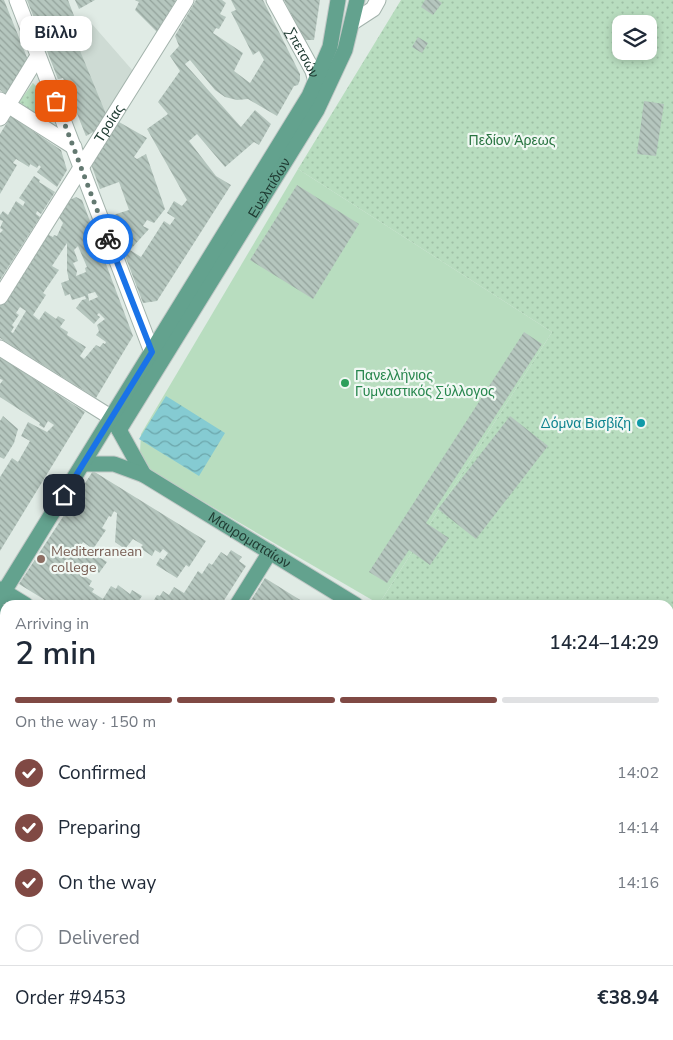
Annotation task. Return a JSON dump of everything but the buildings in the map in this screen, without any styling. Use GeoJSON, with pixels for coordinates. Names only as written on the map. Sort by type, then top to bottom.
{"type":"FeatureCollection","features":[{"type":"Feature","properties":{"kind":"main road","name":"Ευελπίδων"},"geometry":{"type":"LineString","coordinates":[[155,359],[316,82],[330,47],[338,0]]}},
{"type":"Feature","properties":{"kind":"main road","name":"Ευελπίδων"},"geometry":{"type":"LineString","coordinates":[[155,359],[317,110],[345,50],[354,22],[357,0]]}},
{"type":"Feature","properties":{"kind":"main road"},"geometry":{"type":"LineString","coordinates":[[16,600],[1,593],[84,464],[115,424],[155,359]]}},
{"type":"Feature","properties":{"kind":"main road","name":"Μαυροματαίων"},"geometry":{"type":"LineString","coordinates":[[115,424],[144,475]]}},
{"type":"Feature","properties":{"kind":"main road","name":"Μαυροματαίων"},"geometry":{"type":"LineString","coordinates":[[84,464],[114,464],[144,475],[348,600]]}},
{"type":"Feature","properties":{"kind":"main road"},"geometry":{"type":"LineString","coordinates":[[240,600],[270,552]]}},
{"type":"Feature","properties":{"kind":"street"},"geometry":{"type":"LineString","coordinates":[[17,0],[155,359]]}},
{"type":"Feature","properties":{"kind":"street","name":"Τροίας"},"geometry":{"type":"LineString","coordinates":[[0,297],[186,0]]}},
{"type":"Feature","properties":{"kind":"street","name":"Σπετσών"},"geometry":{"type":"LineString","coordinates":[[274,0],[313,71],[319,94],[317,110]]}},
{"type":"Feature","properties":{"kind":"street"},"geometry":{"type":"LineString","coordinates":[[354,22],[373,9],[378,0]]}},
{"type":"Feature","properties":{"kind":"street"},"geometry":{"type":"LineString","coordinates":[[38,56],[3,108],[74,147]]}},
{"type":"Feature","properties":{"kind":"street"},"geometry":{"type":"LineString","coordinates":[[0,348],[115,424]]}},
{"type":"Feature","properties":{"kind":"shaded area"},"geometry":{"type":"Polygon","coordinates":[[[85,16],[133,71],[95,131],[86,136],[63,78],[58,79],[43,39],[85,16]]]}},
{"type":"Feature","properties":{"kind":"green space","name":"Πεδίον Άρεως"},"geometry":{"type":"Polygon","coordinates":[[[401,0],[673,0],[673,600],[382,600],[552,332],[298,169],[401,0]]]}},
{"type":"Feature","properties":{"kind":"green space"},"geometry":{"type":"Polygon","coordinates":[[[33,83],[36,86],[48,118],[47,121],[19,102],[33,83]]]}},
{"type":"Feature","properties":{"kind":"green space","name":"Πανελλήνιος Γυμναστικός Σύλλογος"},"geometry":{"type":"Polygon","coordinates":[[[298,169],[552,332],[382,600],[372,600],[149,470],[140,452],[141,434],[298,169]]]}},
{"type":"Feature","properties":{"kind":"water"},"geometry":{"type":"Polygon","coordinates":[[[166,396],[225,433],[199,476],[139,439],[166,396]]]}},
{"type":"Feature","properties":{"kind":"way so far"},"geometry":{"type":"LineString","coordinates":[[56,101],[108,239]]}},
{"type":"Feature","properties":{"kind":"place","name":"Βίλλυ"},"geometry":{"type":"Point","coordinates":[56,101]}},
{"type":"Feature","properties":{"kind":"place","name":"Πανελλήνιος Γυμναστικός Σύλλογος"},"geometry":{"type":"Point","coordinates":[345,383]}},
{"type":"Feature","properties":{"kind":"place","name":"Δόμνα Βισβίζη"},"geometry":{"type":"Point","coordinates":[641,423]}},
{"type":"Feature","properties":{"kind":"place","name":"Mediterranean college"},"geometry":{"type":"Point","coordinates":[41,559]}},
{"type":"Feature","properties":{"kind":"route"},"geometry":{"type":"LineString","coordinates":[[64,495],[152,352],[108,239]]}}]}
